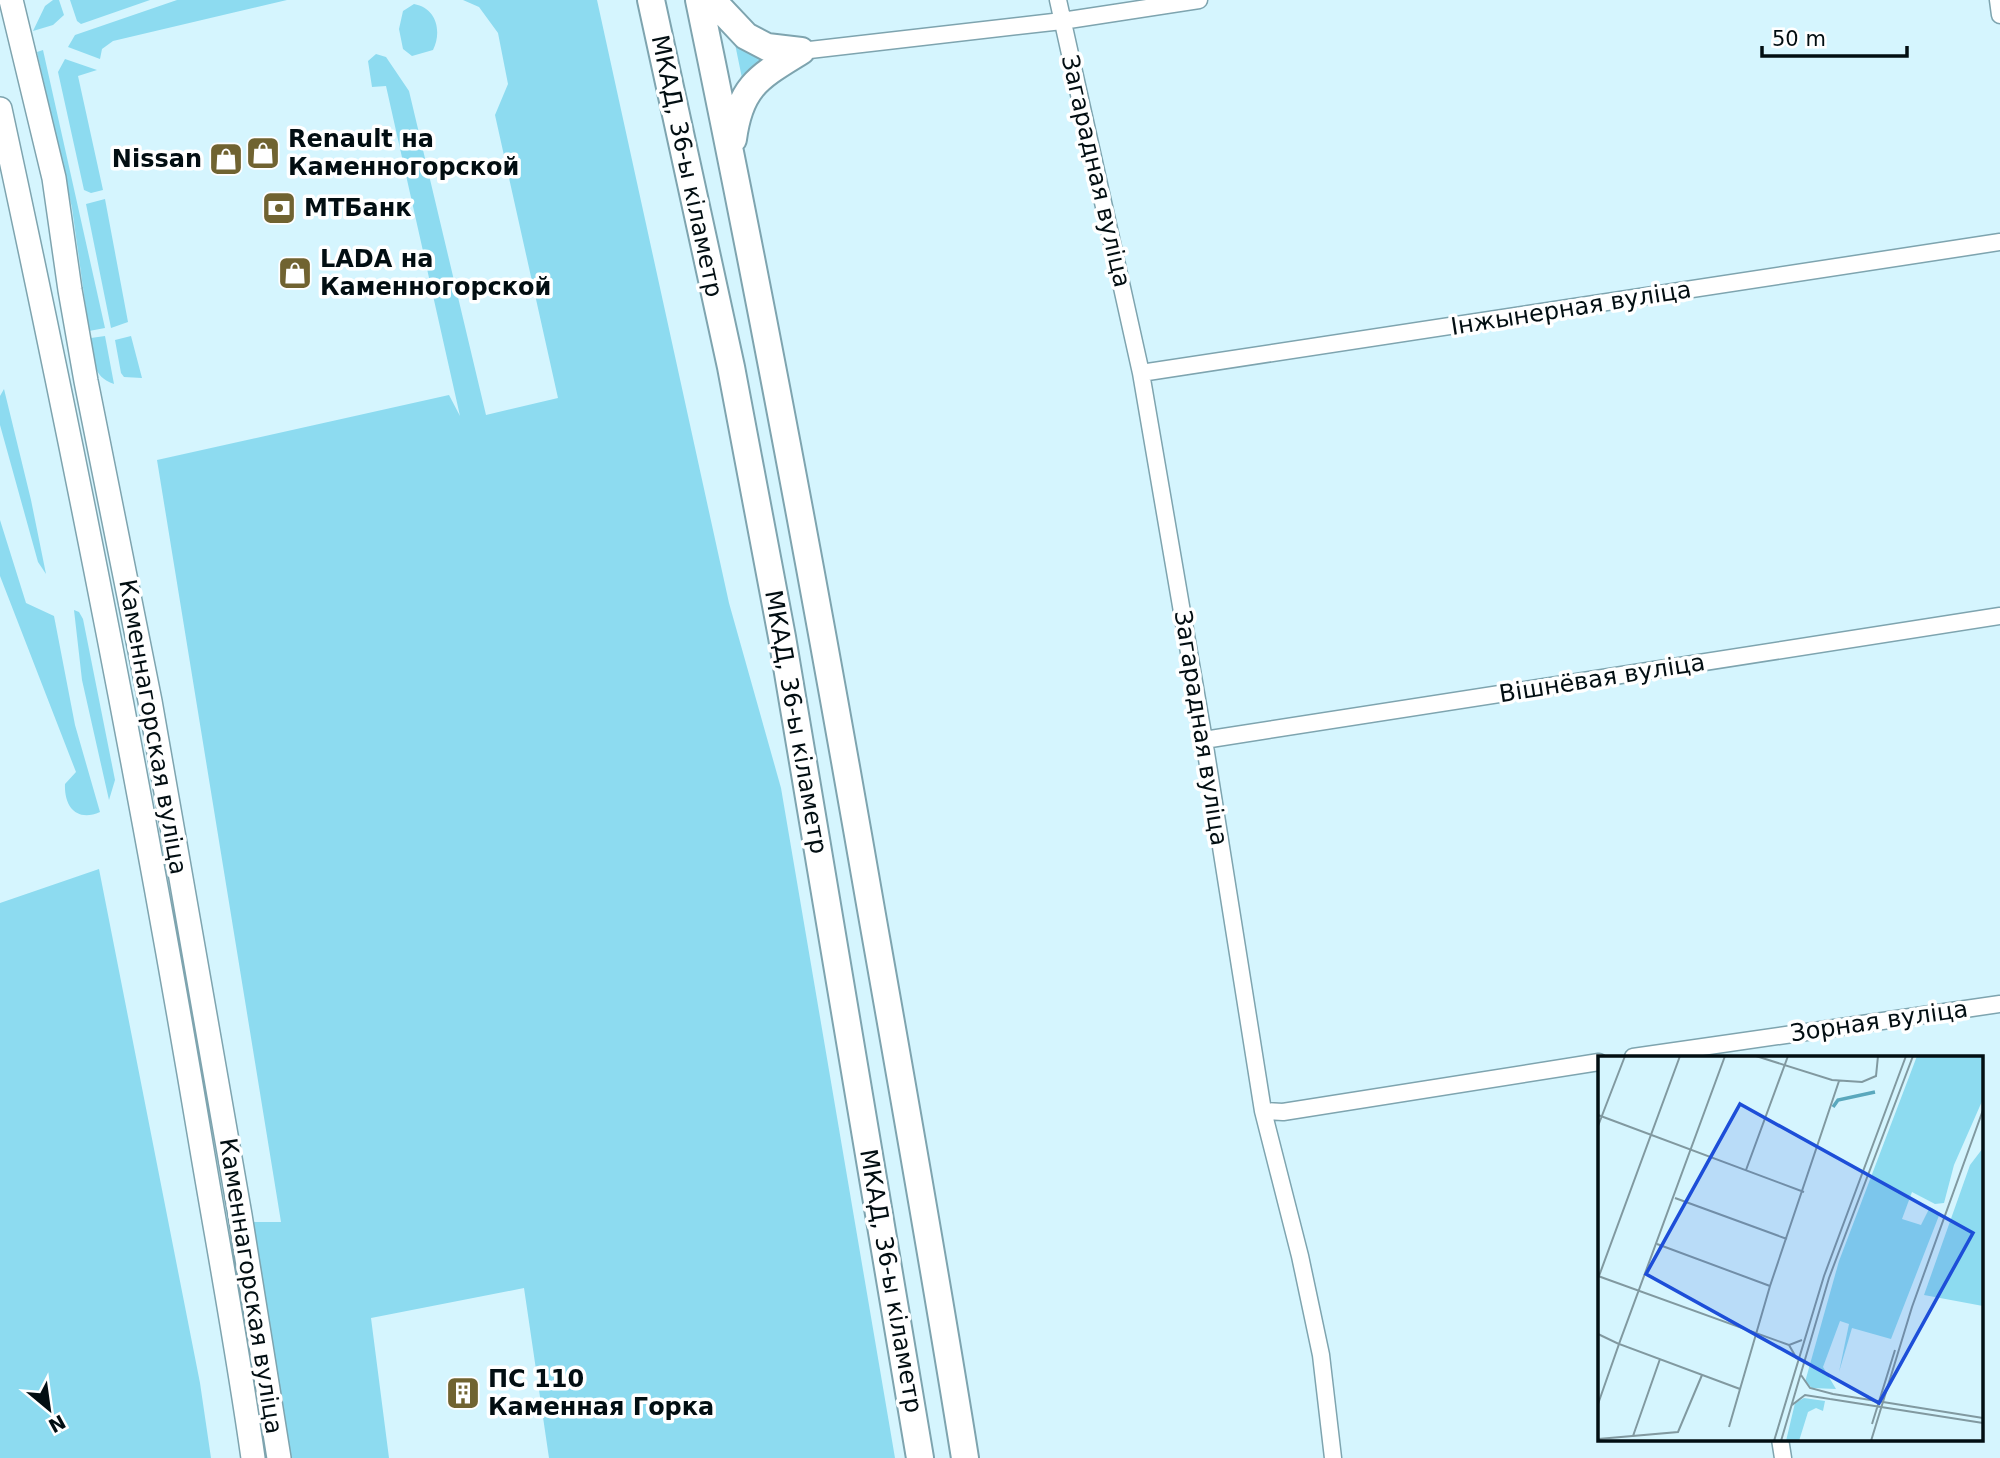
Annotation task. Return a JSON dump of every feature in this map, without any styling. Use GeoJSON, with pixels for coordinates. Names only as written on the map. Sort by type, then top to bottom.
{"type":"FeatureCollection","features":[{"type":"Feature","properties":{"kind":"highway","name":"МКАД, 36-ы кіламетр"},"geometry":{"type":"LineString","coordinates":[[651,0],[731,367],[782,637],[920,1453]]}},
{"type":"Feature","properties":{"kind":"highway","name":"МКАД, 36-ы кіламетр"},"geometry":{"type":"LineString","coordinates":[[699,0],[731,153],[828,664],[963,1450]]}},
{"type":"Feature","properties":{"kind":"highway"},"geometry":{"type":"LineString","coordinates":[[712,0],[746,36],[767,47],[801,51]]}},
{"type":"Feature","properties":{"kind":"highway"},"geometry":{"type":"LineString","coordinates":[[731,153],[740,104],[754,84],[801,51]]}},
{"type":"Feature","properties":{"kind":"main road"},"geometry":{"type":"LineString","coordinates":[[0,4],[10,0]]}},
{"type":"Feature","properties":{"kind":"main road","name":"Каменнагорская вуліца"},"geometry":{"type":"LineString","coordinates":[[10,0],[54,178],[86,381],[150,701],[238,1201],[279,1458]]}},
{"type":"Feature","properties":{"kind":"main road","name":"Каменнагорская вуліца"},"geometry":{"type":"LineString","coordinates":[[0,109],[66,419],[131,750],[182,1030],[253,1458]]}},
{"type":"Feature","properties":{"kind":"street","name":"Загарадная вуліца"},"geometry":{"type":"LineString","coordinates":[[1058,0],[1141,373],[1204,740],[1263,1111],[1300,1256],[1321,1355],[1333,1458]]}},
{"type":"Feature","properties":{"kind":"street"},"geometry":{"type":"LineString","coordinates":[[801,51],[1062,21],[1199,0]]}},
{"type":"Feature","properties":{"kind":"street"},"geometry":{"type":"LineString","coordinates":[[1998,0],[2000,15]]}},
{"type":"Feature","properties":{"kind":"street","name":"Інжынерная вуліца"},"geometry":{"type":"LineString","coordinates":[[1141,373],[2000,242]]}},
{"type":"Feature","properties":{"kind":"street","name":"Вішнёвая вуліца"},"geometry":{"type":"LineString","coordinates":[[1204,740],[2000,616]]}},
{"type":"Feature","properties":{"kind":"street","name":"Зорная вуліца"},"geometry":{"type":"LineString","coordinates":[[1648,1056],[1720,1051],[2000,1004]]}},
{"type":"Feature","properties":{"kind":"street"},"geometry":{"type":"LineString","coordinates":[[1263,1111],[1283,1112],[1598,1062]]}},
{"type":"Feature","properties":{"kind":"street"},"geometry":{"type":"LineString","coordinates":[[1780,1440],[1783,1458]]}},
{"type":"Feature","properties":{"kind":"shaded area"},"geometry":{"type":"Polygon","coordinates":[[[53,0],[59,0],[64,15],[53,25],[33,31],[45,6],[53,0]]]}},
{"type":"Feature","properties":{"kind":"shaded area"},"geometry":{"type":"Polygon","coordinates":[[[70,0],[150,0],[81,24],[77,21],[70,0]]]}},
{"type":"Feature","properties":{"kind":"shaded area"},"geometry":{"type":"Polygon","coordinates":[[[177,0],[287,0],[113,41],[102,49],[100,59],[68,47],[75,35],[177,0]]]}},
{"type":"Feature","properties":{"kind":"shaded area"},"geometry":{"type":"Polygon","coordinates":[[[463,0],[597,0],[729,603],[781,788],[895,1458],[549,1458],[524,1288],[371,1318],[389,1458],[291,1458],[253,1222],[281,1222],[157,460],[449,395],[460,416],[386,86],[372,87],[368,61],[376,54],[386,57],[409,91],[486,415],[558,398],[495,115],[508,84],[498,33],[479,7],[463,0]]]}},
{"type":"Feature","properties":{"kind":"shaded area"},"geometry":{"type":"Polygon","coordinates":[[[414,4],[428,10],[436,22],[437,36],[433,50],[412,56],[403,49],[399,29],[403,11],[414,4]]]}},
{"type":"Feature","properties":{"kind":"shaded area"},"geometry":{"type":"Polygon","coordinates":[[[734,39],[771,57],[743,83],[734,39]]]}},
{"type":"Feature","properties":{"kind":"shaded area"},"geometry":{"type":"Polygon","coordinates":[[[43,50],[105,328],[89,331],[72,208],[37,52],[43,50]]]}},
{"type":"Feature","properties":{"kind":"shaded area"},"geometry":{"type":"Polygon","coordinates":[[[65,59],[97,70],[78,76],[103,190],[91,193],[84,190],[58,72],[65,59]]]}},
{"type":"Feature","properties":{"kind":"shaded area"},"geometry":{"type":"Polygon","coordinates":[[[105,199],[128,322],[111,328],[86,204],[105,199]]]}},
{"type":"Feature","properties":{"kind":"shaded area"},"geometry":{"type":"Polygon","coordinates":[[[105,336],[114,384],[101,377],[93,359],[91,338],[105,336]]]}},
{"type":"Feature","properties":{"kind":"shaded area"},"geometry":{"type":"Polygon","coordinates":[[[131,336],[142,378],[124,377],[121,373],[115,340],[131,336]]]}},
{"type":"Feature","properties":{"kind":"shaded area"},"geometry":{"type":"Polygon","coordinates":[[[4,389],[46,574],[38,562],[0,425],[0,396],[4,389]]]}},
{"type":"Feature","properties":{"kind":"shaded area"},"geometry":{"type":"Polygon","coordinates":[[[0,520],[26,603],[54,616],[75,725],[100,812],[92,815],[79,814],[67,799],[65,784],[76,772],[0,576],[0,520]]]}},
{"type":"Feature","properties":{"kind":"shaded area"},"geometry":{"type":"Polygon","coordinates":[[[74,610],[79,612],[83,619],[115,780],[109,800],[82,680],[74,610]]]}},
{"type":"Feature","properties":{"kind":"shaded area"},"geometry":{"type":"Polygon","coordinates":[[[99,869],[200,1383],[211,1458],[0,1458],[0,903],[99,869]]]}},
{"type":"Feature","properties":{"kind":"place","name":"Renault на Каменногорской"},"geometry":{"type":"Point","coordinates":[263,153]}},
{"type":"Feature","properties":{"kind":"place","name":"Nissan"},"geometry":{"type":"Point","coordinates":[226,159]}},
{"type":"Feature","properties":{"kind":"place","name":"МТБанк"},"geometry":{"type":"Point","coordinates":[279,208]}},
{"type":"Feature","properties":{"kind":"place","name":"LADA на Каменногорской"},"geometry":{"type":"Point","coordinates":[295,273]}},
{"type":"Feature","properties":{"kind":"place","name":"ПС 110 Каменная Горка"},"geometry":{"type":"Point","coordinates":[463,1393]}}]}
